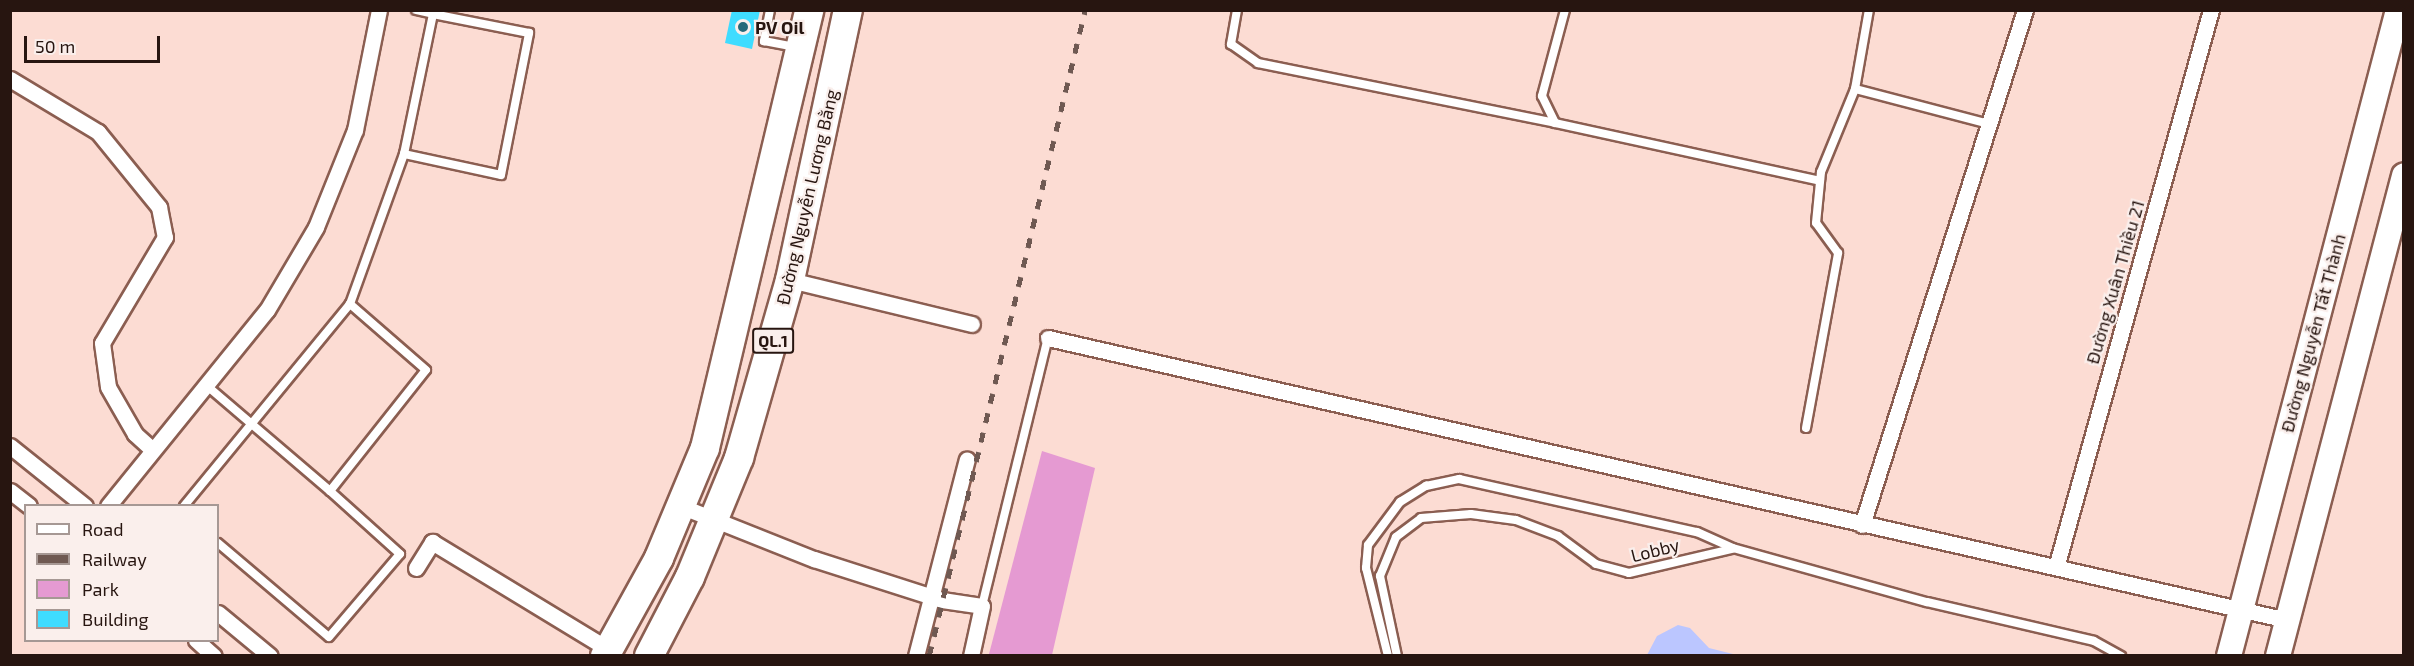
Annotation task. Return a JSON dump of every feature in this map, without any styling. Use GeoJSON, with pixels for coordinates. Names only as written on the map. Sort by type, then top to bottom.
{"type":"FeatureCollection","features":[{"type":"Feature","properties":{"kind":"highway","name":"Đường Nguyễn Lương Bằng"},"geometry":{"type":"LineString","coordinates":[[607,652],[683,507],[708,436],[809,10]]}},
{"type":"Feature","properties":{"kind":"highway","name":"Đường Nguyễn Lương Bằng"},"geometry":{"type":"LineString","coordinates":[[649,656],[690,577],[711,518],[739,458],[790,280],[848,10]]}},
{"type":"Feature","properties":{"kind":"main road","name":"Đường Nguyễn Tất Thành"},"geometry":{"type":"LineString","coordinates":[[2229,656],[2398,10]]}},
{"type":"Feature","properties":{"kind":"main road"},"geometry":{"type":"LineString","coordinates":[[2278,656],[2403,175]]}},
{"type":"Feature","properties":{"kind":"street"},"geometry":{"type":"LineString","coordinates":[[110,504],[267,310],[316,227],[355,130],[379,10]]}},
{"type":"Feature","properties":{"kind":"street"},"geometry":{"type":"LineString","coordinates":[[1862,525],[2025,10]]}},
{"type":"Feature","properties":{"kind":"street","name":"Đường Xuân Thiều 21"},"geometry":{"type":"LineString","coordinates":[[2057,564],[2211,10]]}},
{"type":"Feature","properties":{"kind":"street"},"geometry":{"type":"LineString","coordinates":[[10,79],[98,132],[159,207],[165,237],[102,343],[108,387],[135,434],[153,450]]}},
{"type":"Feature","properties":{"kind":"street"},"geometry":{"type":"LineString","coordinates":[[790,280],[972,324]]}},
{"type":"Feature","properties":{"kind":"street"},"geometry":{"type":"LineString","coordinates":[[1048,338],[1862,525],[2057,564],[2288,620]]}},
{"type":"Feature","properties":{"kind":"street"},"geometry":{"type":"LineString","coordinates":[[10,447],[82,504]]}},
{"type":"Feature","properties":{"kind":"street"},"geometry":{"type":"LineString","coordinates":[[916,656],[967,459]]}},
{"type":"Feature","properties":{"kind":"street"},"geometry":{"type":"LineString","coordinates":[[10,491],[26,504]]}},
{"type":"Feature","properties":{"kind":"street"},"geometry":{"type":"LineString","coordinates":[[683,507],[814,559],[930,596],[982,606],[971,656]]}},
{"type":"Feature","properties":{"kind":"street"},"geometry":{"type":"LineString","coordinates":[[416,568],[432,542],[607,652]]}},
{"type":"Feature","properties":{"kind":"street"},"geometry":{"type":"LineString","coordinates":[[219,614],[270,656]]}},
{"type":"Feature","properties":{"kind":"street"},"geometry":{"type":"LineString","coordinates":[[198,642],[214,656]]}},
{"type":"Feature","properties":{"kind":"lane"},"geometry":{"type":"LineString","coordinates":[[404,154],[501,175],[530,33],[416,10]]}},
{"type":"Feature","properties":{"kind":"lane"},"geometry":{"type":"LineString","coordinates":[[770,10],[764,41],[801,49]]}},
{"type":"Feature","properties":{"kind":"lane"},"geometry":{"type":"LineString","coordinates":[[1237,10],[1231,44],[1258,63],[1555,123],[1820,181]]}},
{"type":"Feature","properties":{"kind":"lane"},"geometry":{"type":"LineString","coordinates":[[1555,123],[1542,96],[1565,10]]}},
{"type":"Feature","properties":{"kind":"lane"},"geometry":{"type":"LineString","coordinates":[[1806,428],[1838,253],[1816,223],[1820,181],[1855,89],[1869,10]]}},
{"type":"Feature","properties":{"kind":"lane"},"geometry":{"type":"LineString","coordinates":[[186,504],[350,304],[404,154],[433,14]]}},
{"type":"Feature","properties":{"kind":"lane"},"geometry":{"type":"LineString","coordinates":[[1855,89],[1989,124]]}},
{"type":"Feature","properties":{"kind":"lane"},"geometry":{"type":"LineString","coordinates":[[330,491],[426,370],[350,304]]}},
{"type":"Feature","properties":{"kind":"lane"},"geometry":{"type":"LineString","coordinates":[[982,606],[1048,338]]}},
{"type":"Feature","properties":{"kind":"lane"},"geometry":{"type":"LineString","coordinates":[[206,385],[400,554],[329,637],[219,544]]}},
{"type":"Feature","properties":{"kind":"lane"},"geometry":{"type":"LineString","coordinates":[[1388,656],[1366,568],[1368,544],[1400,502],[1426,486],[1459,479],[1532,491],[1697,532],[1733,548],[2020,626],[2094,641],[2121,656]]}},
{"type":"Feature","properties":{"kind":"lane","name":"Lobby"},"geometry":{"type":"LineString","coordinates":[[1397,656],[1380,576],[1390,546],[1412,521],[1442,514],[1488,515],[1558,536],[1596,564],[1629,573],[1733,548]]}},
{"type":"Feature","properties":{"kind":"green space"},"geometry":{"type":"Polygon","coordinates":[[[1042,451],[1095,468],[1052,655],[989,654],[1042,451]]]}},
{"type":"Feature","properties":{"kind":"water"},"geometry":{"type":"Polygon","coordinates":[[[1678,625],[1690,628],[1709,648],[1737,655],[1647,655],[1657,636],[1678,625]]]}},
{"type":"Feature","properties":{"kind":"building","name":"PV Oil"},"geometry":{"type":"Polygon","coordinates":[[[732,10],[760,10],[752,49],[725,43],[732,10]]]}},
{"type":"Feature","properties":{"kind":"railway"},"geometry":{"type":"LineString","coordinates":[[929,656],[1085,10]]}},
{"type":"Feature","properties":{"kind":"place","name":"PV Oil"},"geometry":{"type":"Point","coordinates":[743,27]}}]}
